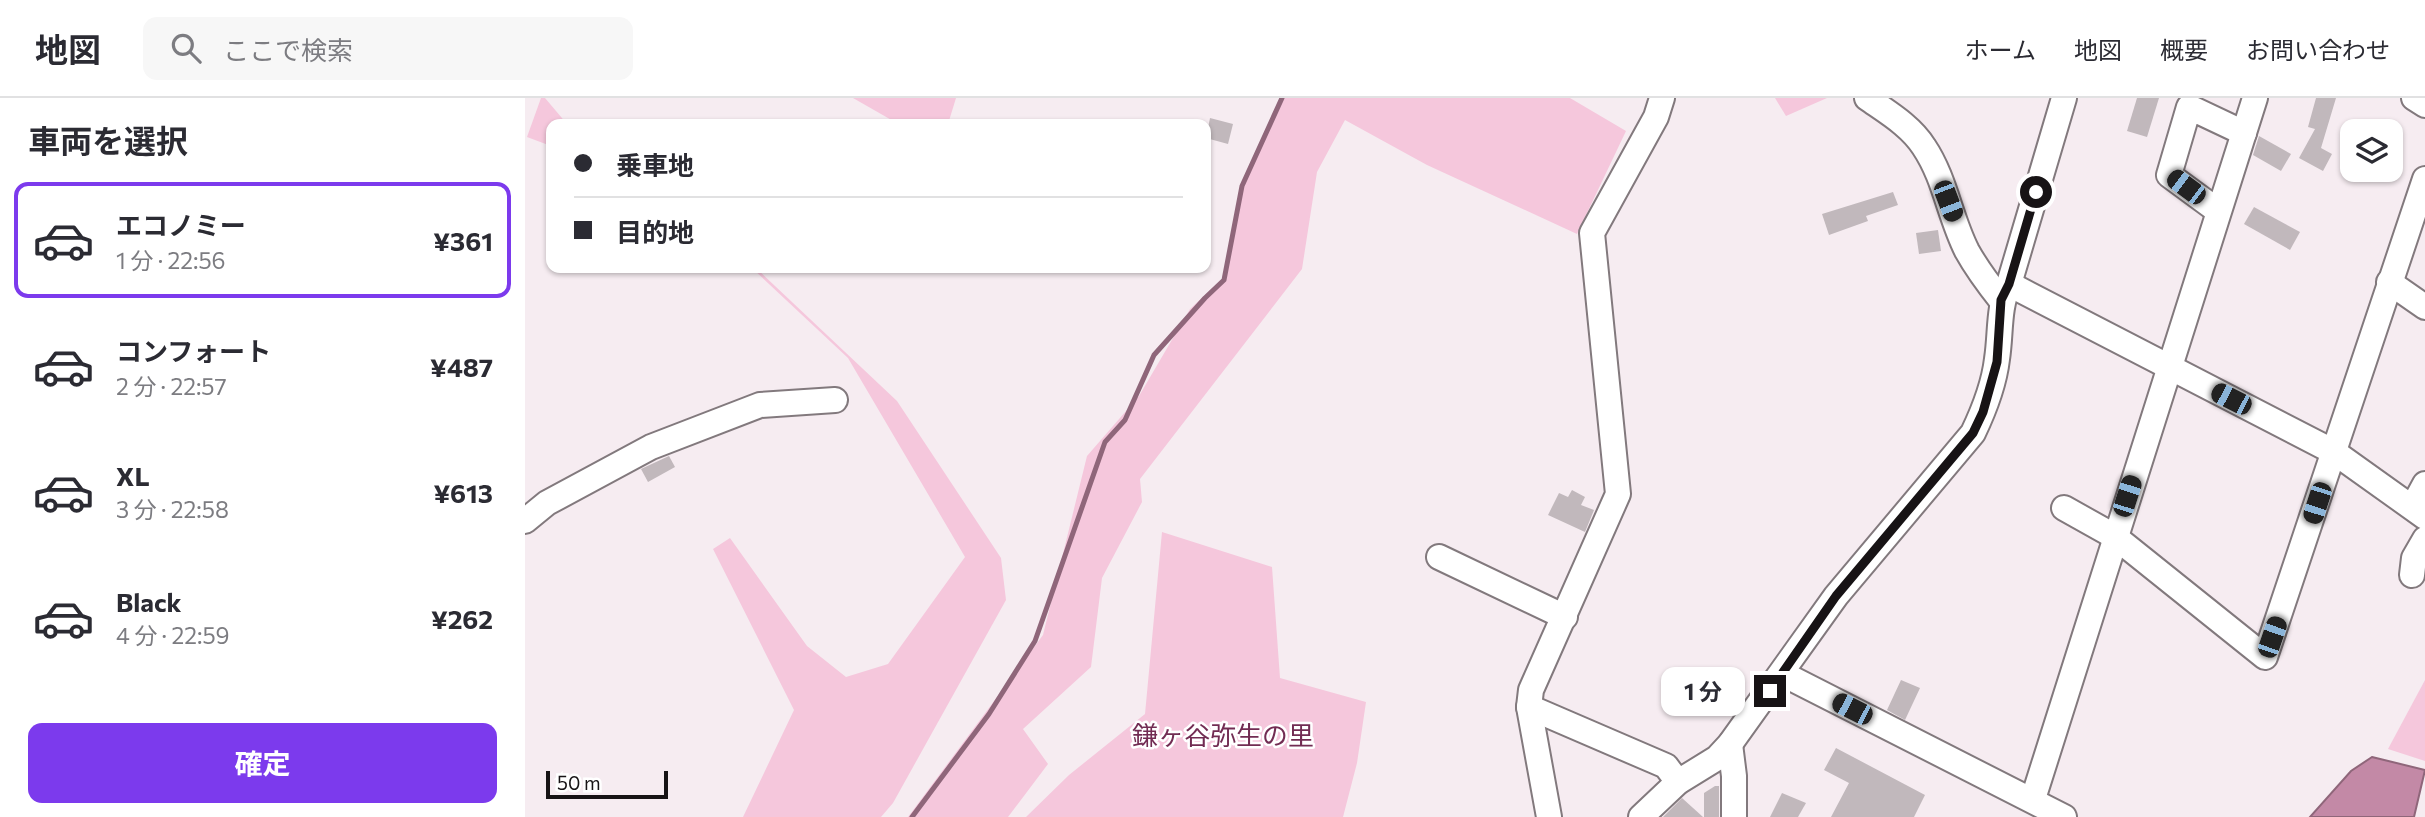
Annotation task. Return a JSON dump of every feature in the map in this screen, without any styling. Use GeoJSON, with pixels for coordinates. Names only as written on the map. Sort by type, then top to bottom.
{"type":"FeatureCollection","features":[{"type":"Feature","properties":{"kind":"street"},"geometry":{"type":"LineString","coordinates":[[1549,817],[1529,707],[1531,690],[1618,494],[1593,233],[1656,117],[1662,98]]}},
{"type":"Feature","properties":{"kind":"street"},"geometry":{"type":"LineString","coordinates":[[1867,98],[1908,128],[1923,145],[1935,167],[1967,250],[1986,281],[2168,366],[2334,452],[2419,511],[2425,484]]}},
{"type":"Feature","properties":{"kind":"street"},"geometry":{"type":"LineString","coordinates":[[1641,817],[1678,782],[1717,758],[1730,744],[1783,674],[1836,596],[1973,433],[1983,412],[1997,362],[2005,292],[2064,98]]}},
{"type":"Feature","properties":{"kind":"street"},"geometry":{"type":"LineString","coordinates":[[2033,799],[2114,536],[2255,98]]}},
{"type":"Feature","properties":{"kind":"street"},"geometry":{"type":"LineString","coordinates":[[2414,98],[2425,105]]}},
{"type":"Feature","properties":{"kind":"street"},"geometry":{"type":"LineString","coordinates":[[2218,211],[2169,175],[2189,107],[2244,133]]}},
{"type":"Feature","properties":{"kind":"street"},"geometry":{"type":"LineString","coordinates":[[2064,508],[2114,536],[2265,657],[2425,179]]}},
{"type":"Feature","properties":{"kind":"street"},"geometry":{"type":"LineString","coordinates":[[2389,282],[2425,307]]}},
{"type":"Feature","properties":{"kind":"street"},"geometry":{"type":"LineString","coordinates":[[525,521],[559,496],[651,447],[760,405],[835,400]]}},
{"type":"Feature","properties":{"kind":"street"},"geometry":{"type":"LineString","coordinates":[[2412,575],[2414,558],[2425,539]]}},
{"type":"Feature","properties":{"kind":"street"},"geometry":{"type":"LineString","coordinates":[[1439,557],[1565,617]]}},
{"type":"Feature","properties":{"kind":"street"},"geometry":{"type":"LineString","coordinates":[[1783,674],[2064,817]]}},
{"type":"Feature","properties":{"kind":"street"},"geometry":{"type":"LineString","coordinates":[[1529,707],[1666,766],[1678,782]]}},
{"type":"Feature","properties":{"kind":"street"},"geometry":{"type":"LineString","coordinates":[[1730,744],[1734,776],[1734,817]]}},
{"type":"Feature","properties":{"kind":"green space"},"geometry":{"type":"Polygon","coordinates":[[[541,98],[545,98],[563,119],[546,119],[546,144],[527,137],[541,98]]]}},
{"type":"Feature","properties":{"kind":"green space"},"geometry":{"type":"Polygon","coordinates":[[[853,98],[956,98],[950,119],[890,119],[853,98]]]}},
{"type":"Feature","properties":{"kind":"green space"},"geometry":{"type":"Polygon","coordinates":[[[1280,98],[1570,98],[1626,131],[1577,234],[1427,165],[1345,120],[1317,172],[1302,269],[1140,479],[1142,502],[1102,578],[1091,667],[1023,729],[1048,764],[1008,817],[908,817],[1043,635],[1087,456],[1139,396],[1190,309],[1224,277],[1241,184],[1280,98]]]}},
{"type":"Feature","properties":{"kind":"green space"},"geometry":{"type":"Polygon","coordinates":[[[1775,98],[1827,98],[1786,116],[1775,98]]]}},
{"type":"Feature","properties":{"kind":"green space"},"geometry":{"type":"Polygon","coordinates":[[[757,273],[761,273],[897,401],[1001,558],[1006,600],[893,803],[881,817],[743,817],[794,710],[713,549],[730,538],[807,646],[846,677],[888,664],[965,557],[848,358],[757,273]]]}},
{"type":"Feature","properties":{"kind":"green space","name":"鎌ヶ谷弥生の里"},"geometry":{"type":"Polygon","coordinates":[[[1162,532],[1272,567],[1280,678],[1366,702],[1357,763],[1343,817],[1026,817],[1069,775],[1145,714],[1162,532]]]}},
{"type":"Feature","properties":{"kind":"green space"},"geometry":{"type":"Polygon","coordinates":[[[2425,680],[2425,761],[2388,749],[2425,680]]]}},
{"type":"Feature","properties":{"kind":"shaded area"},"geometry":{"type":"Polygon","coordinates":[[[2372,757],[2425,770],[2414,817],[2310,817],[2351,771],[2372,757]]]}},
{"type":"Feature","properties":{"kind":"building"},"geometry":{"type":"Polygon","coordinates":[[[2137,98],[2159,98],[2147,137],[2127,131],[2137,98]]]}},
{"type":"Feature","properties":{"kind":"building"},"geometry":{"type":"Polygon","coordinates":[[[2316,98],[2336,98],[2321,148],[2332,154],[2323,171],[2299,158],[2315,129],[2308,127],[2316,98]]]}},
{"type":"Feature","properties":{"kind":"building"},"geometry":{"type":"Polygon","coordinates":[[[1210,119],[1233,124],[1228,144],[1211,139],[1210,119]]]}},
{"type":"Feature","properties":{"kind":"building"},"geometry":{"type":"Polygon","coordinates":[[[2259,136],[2291,154],[2281,171],[2253,155],[2259,136]]]}},
{"type":"Feature","properties":{"kind":"building"},"geometry":{"type":"Polygon","coordinates":[[[1893,192],[1898,205],[1866,216],[1868,221],[1829,235],[1822,214],[1893,192]]]}},
{"type":"Feature","properties":{"kind":"building"},"geometry":{"type":"Polygon","coordinates":[[[2254,207],[2300,232],[2290,250],[2244,224],[2254,207]]]}},
{"type":"Feature","properties":{"kind":"building"},"geometry":{"type":"Polygon","coordinates":[[[1938,230],[1941,251],[1919,254],[1916,233],[1938,230]]]}},
{"type":"Feature","properties":{"kind":"building"},"geometry":{"type":"Polygon","coordinates":[[[669,456],[675,467],[648,482],[641,469],[669,456]]]}},
{"type":"Feature","properties":{"kind":"building"},"geometry":{"type":"Polygon","coordinates":[[[1572,490],[1585,497],[1581,505],[1594,510],[1585,532],[1548,515],[1559,493],[1568,497],[1572,490]]]}},
{"type":"Feature","properties":{"kind":"building"},"geometry":{"type":"Polygon","coordinates":[[[1901,680],[1920,688],[1905,720],[1887,710],[1901,680]]]}},
{"type":"Feature","properties":{"kind":"building"},"geometry":{"type":"Polygon","coordinates":[[[1836,748],[1925,795],[1914,817],[1831,817],[1849,783],[1824,770],[1836,748]]]}},
{"type":"Feature","properties":{"kind":"building"},"geometry":{"type":"Polygon","coordinates":[[[1719,786],[1719,817],[1704,817],[1704,793],[1719,786]]]}},
{"type":"Feature","properties":{"kind":"building"},"geometry":{"type":"Polygon","coordinates":[[[1782,793],[1806,803],[1798,817],[1770,817],[1782,793]]]}},
{"type":"Feature","properties":{"kind":"building"},"geometry":{"type":"Polygon","coordinates":[[[1682,798],[1703,817],[1663,817],[1682,798]]]}},
{"type":"Feature","properties":{"kind":"waterway"},"geometry":{"type":"LineString","coordinates":[[912,817],[989,714],[1035,641],[1105,442],[1125,420],[1154,355],[1224,280],[1242,186],[1282,98]]}},
{"type":"Feature","properties":{"kind":"route"},"geometry":{"type":"LineString","coordinates":[[1770,691],[1836,596],[1894,531],[1973,433],[1983,412],[1997,362],[2001,300],[2009,284],[2036,192]]}}]}
